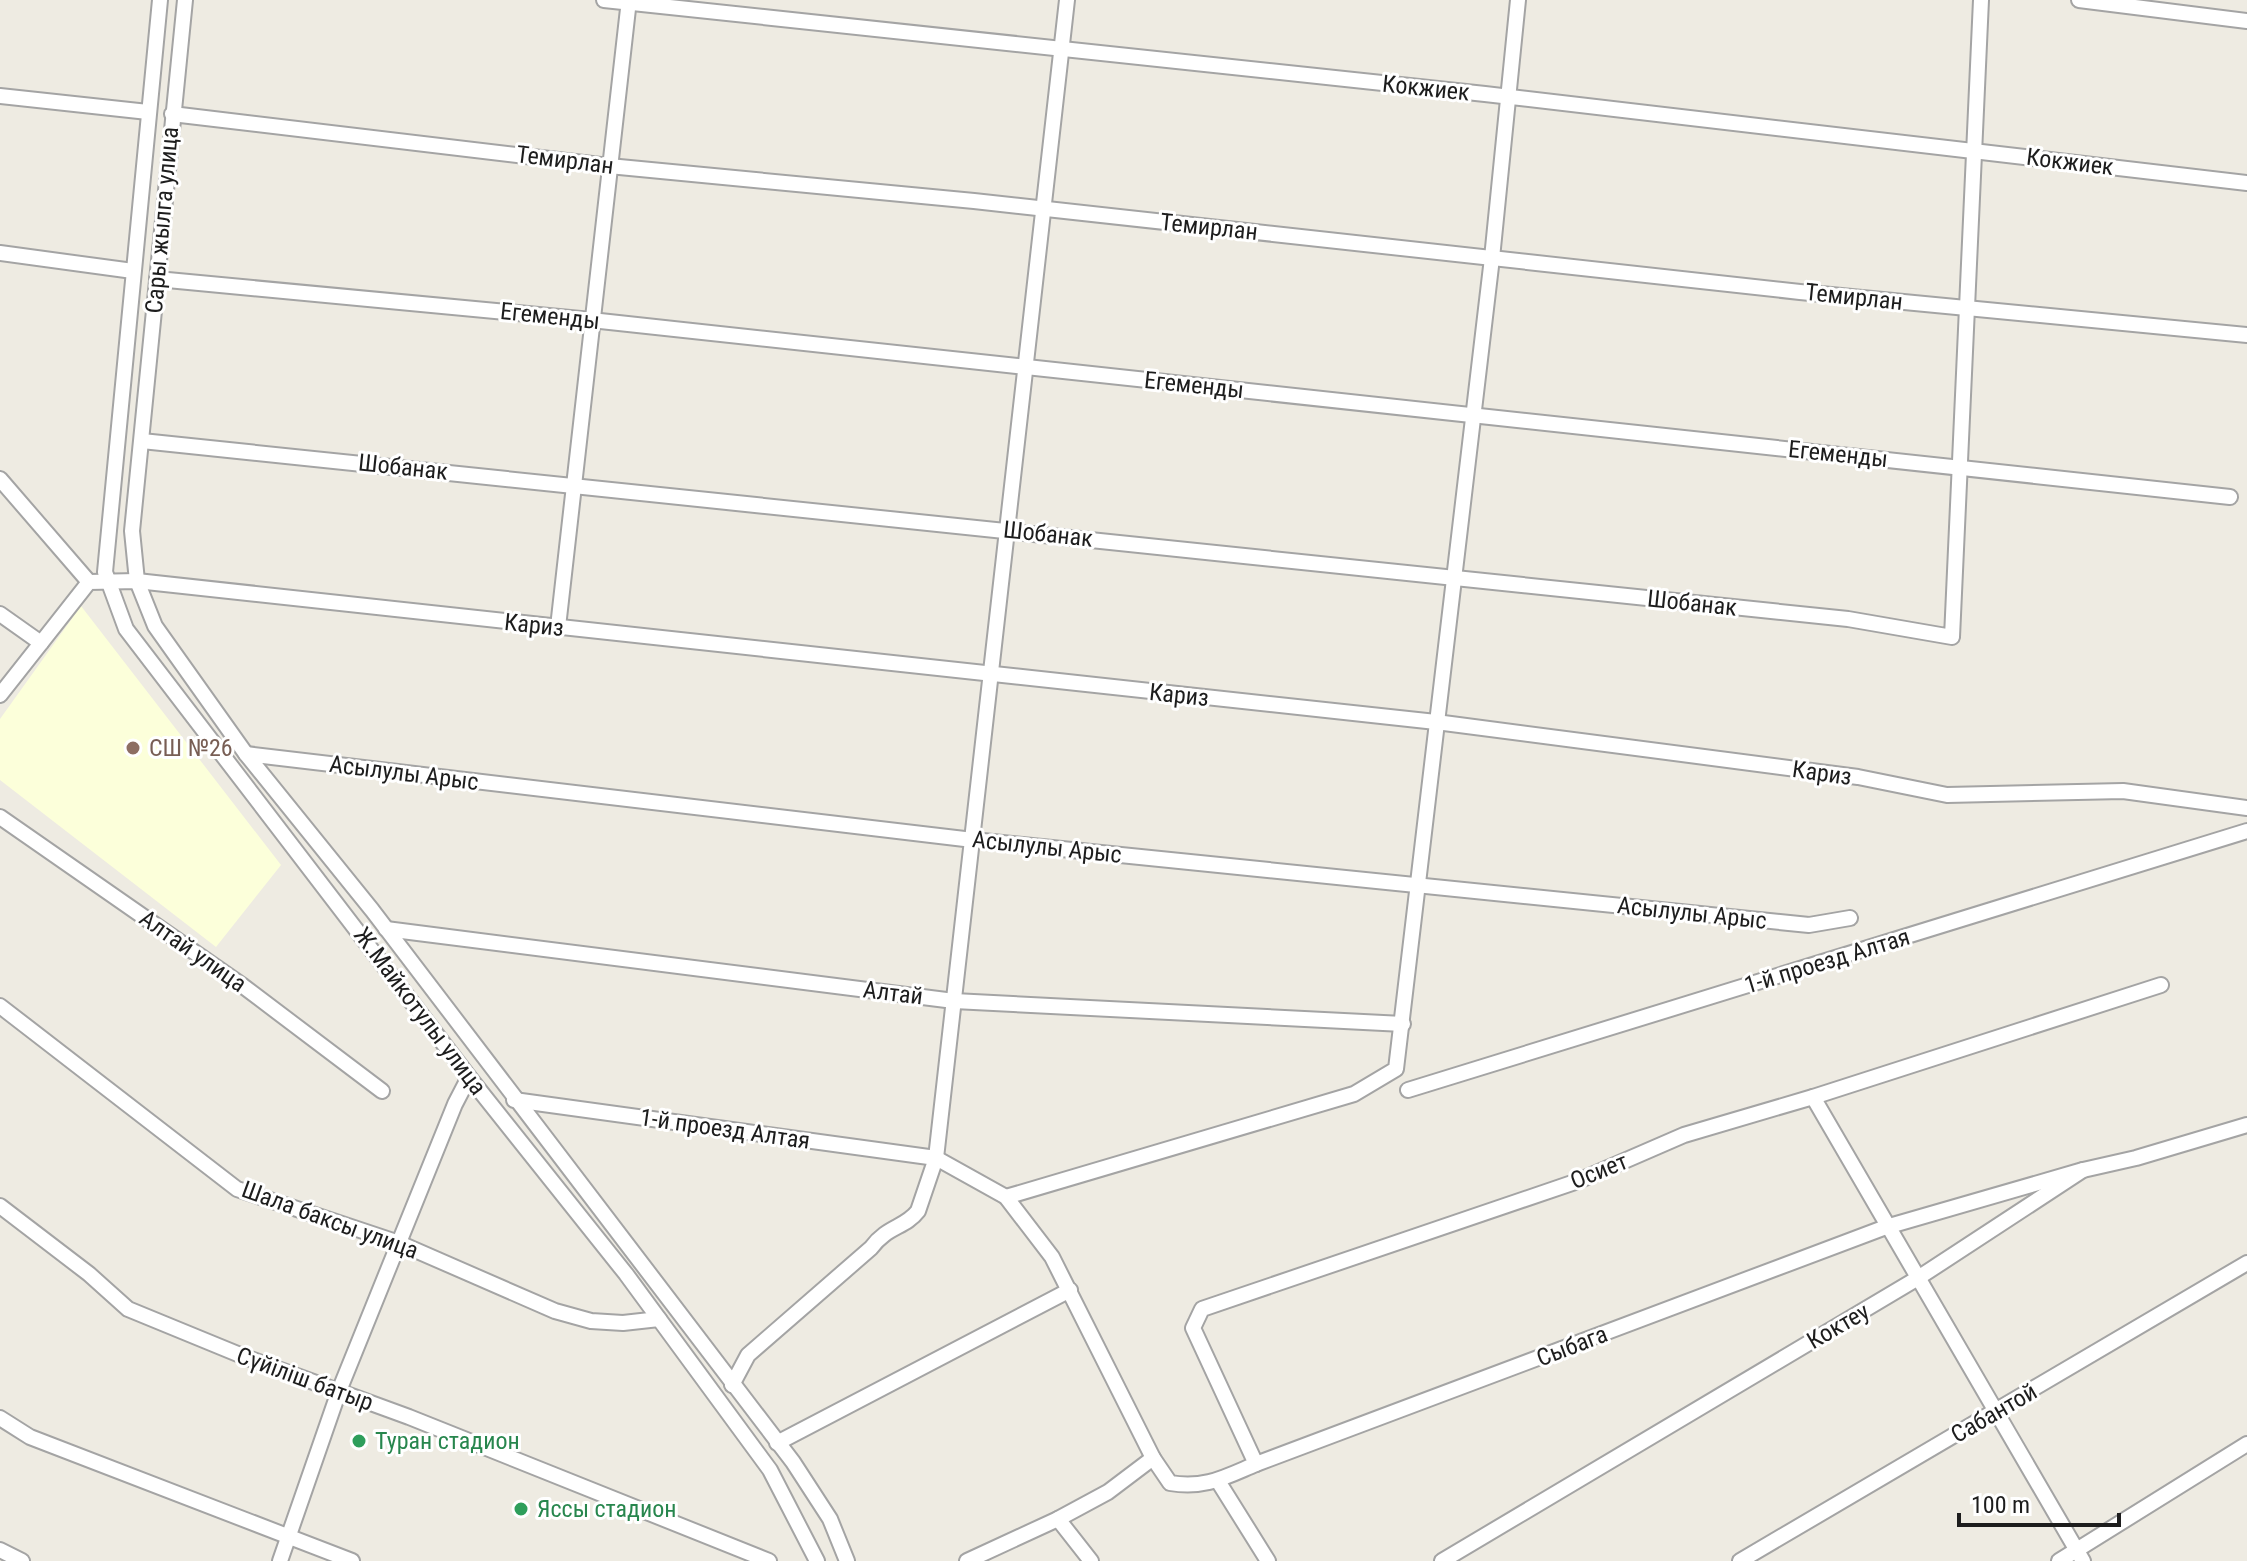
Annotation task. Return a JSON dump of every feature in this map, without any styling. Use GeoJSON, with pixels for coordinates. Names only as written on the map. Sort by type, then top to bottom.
{"type":"FeatureCollection","features":[{"type":"Feature","properties":{"kind":"street","name":"Сары жылга улица"},"geometry":{"type":"LineString","coordinates":[[117,436],[160,0]]}},
{"type":"Feature","properties":{"kind":"street","name":"Сары жылга улица"},"geometry":{"type":"LineString","coordinates":[[142,441],[185,0]]}},
{"type":"Feature","properties":{"kind":"street","name":"Кокжиек"},"geometry":{"type":"LineString","coordinates":[[604,0],[1508,97],[2247,183]]}},
{"type":"Feature","properties":{"kind":"street"},"geometry":{"type":"LineString","coordinates":[[732,1385],[748,1355],[871,1248],[881,1233],[913,1217],[918,1211],[936,1158],[1067,0]]}},
{"type":"Feature","properties":{"kind":"street"},"geometry":{"type":"LineString","coordinates":[[1006,1197],[1354,1094],[1396,1069],[1492,258],[1518,0]]}},
{"type":"Feature","properties":{"kind":"street"},"geometry":{"type":"LineString","coordinates":[[1958,467],[1981,0]]}},
{"type":"Feature","properties":{"kind":"street"},"geometry":{"type":"LineString","coordinates":[[2079,0],[2247,21]]}},
{"type":"Feature","properties":{"kind":"street"},"geometry":{"type":"LineString","coordinates":[[558,627],[629,1]]}},
{"type":"Feature","properties":{"kind":"street"},"geometry":{"type":"LineString","coordinates":[[0,96],[148,112]]}},
{"type":"Feature","properties":{"kind":"street","name":"Темирлан"},"geometry":{"type":"LineString","coordinates":[[172,114],[609,166],[2247,335]]}},
{"type":"Feature","properties":{"kind":"street"},"geometry":{"type":"LineString","coordinates":[[0,253],[133,271]]}},
{"type":"Feature","properties":{"kind":"street","name":"Егеменды"},"geometry":{"type":"LineString","coordinates":[[157,279],[591,320],[2230,497]]}},
{"type":"Feature","properties":{"kind":"street","name":"Ж.Майкотулы улица"},"geometry":{"type":"LineString","coordinates":[[117,436],[105,572],[126,629],[469,1077],[659,1319],[770,1470],[817,1561]]}},
{"type":"Feature","properties":{"kind":"street","name":"Ж.Майкотулы улица"},"geometry":{"type":"LineString","coordinates":[[142,441],[132,531],[137,581],[155,626],[246,754],[386,929],[777,1443],[830,1519],[847,1561]]}},
{"type":"Feature","properties":{"kind":"street","name":"Шобанак"},"geometry":{"type":"LineString","coordinates":[[142,441],[1848,619],[1952,637],[1958,467]]}},
{"type":"Feature","properties":{"kind":"street"},"geometry":{"type":"LineString","coordinates":[[0,479],[89,582],[0,695]]}},
{"type":"Feature","properties":{"kind":"street","name":"Кариз"},"geometry":{"type":"LineString","coordinates":[[89,582],[137,581],[1436,722],[1858,777],[1947,795],[2123,791],[2247,808]]}},
{"type":"Feature","properties":{"kind":"street"},"geometry":{"type":"LineString","coordinates":[[0,614],[41,643]]}},
{"type":"Feature","properties":{"kind":"street","name":"Асылулы Арыс"},"geometry":{"type":"LineString","coordinates":[[246,754],[973,840],[1809,925],[1850,918]]}},
{"type":"Feature","properties":{"kind":"street","name":"Алтай улица"},"geometry":{"type":"LineString","coordinates":[[1,820],[243,986],[382,1091]]}},
{"type":"Feature","properties":{"kind":"street","name":"1-й проезд Алтая"},"geometry":{"type":"LineString","coordinates":[[1408,1090],[2247,831]]}},
{"type":"Feature","properties":{"kind":"street","name":"Алтай"},"geometry":{"type":"LineString","coordinates":[[386,929],[954,1001],[1403,1024]]}},
{"type":"Feature","properties":{"kind":"street","name":"Осиет"},"geometry":{"type":"LineString","coordinates":[[1256,1464],[1193,1328],[1202,1309],[1578,1181],[1684,1135],[1813,1097],[2161,985]]}},
{"type":"Feature","properties":{"kind":"street","name":"Шала баксы улица"},"geometry":{"type":"LineString","coordinates":[[0,1006],[237,1189],[399,1243],[555,1311],[591,1321],[623,1323],[659,1319]]}},
{"type":"Feature","properties":{"kind":"street"},"geometry":{"type":"LineString","coordinates":[[280,1561],[339,1391],[455,1104],[469,1077]]}},
{"type":"Feature","properties":{"kind":"street"},"geometry":{"type":"LineString","coordinates":[[1813,1097],[2080,1556]]}},
{"type":"Feature","properties":{"kind":"street","name":"1-й проезд Алтая"},"geometry":{"type":"LineString","coordinates":[[514,1100],[936,1158]]}},
{"type":"Feature","properties":{"kind":"street","name":"Коктеу"},"geometry":{"type":"LineString","coordinates":[[1442,1561],[1918,1278],[2083,1170],[2136,1158],[2247,1125]]}},
{"type":"Feature","properties":{"kind":"street"},"geometry":{"type":"LineString","coordinates":[[936,1158],[1006,1197],[1052,1257],[1153,1458],[1108,1492],[967,1561]]}},
{"type":"Feature","properties":{"kind":"street","name":"Сыбага"},"geometry":{"type":"LineString","coordinates":[[1153,1458],[1170,1483],[1192,1486],[1218,1481],[1886,1227],[2083,1170]]}},
{"type":"Feature","properties":{"kind":"street"},"geometry":{"type":"LineString","coordinates":[[559,1189],[574,1177]]}},
{"type":"Feature","properties":{"kind":"street","name":"Сүйіліш батыр"},"geometry":{"type":"LineString","coordinates":[[0,1206],[89,1274],[128,1309],[769,1561]]}},
{"type":"Feature","properties":{"kind":"street","name":"Сабантой"},"geometry":{"type":"LineString","coordinates":[[1740,1561],[2247,1263]]}},
{"type":"Feature","properties":{"kind":"street"},"geometry":{"type":"LineString","coordinates":[[777,1443],[1070,1290]]}},
{"type":"Feature","properties":{"kind":"street"},"geometry":{"type":"LineString","coordinates":[[0,1418],[30,1437],[352,1561]]}},
{"type":"Feature","properties":{"kind":"street"},"geometry":{"type":"LineString","coordinates":[[2059,1561],[2080,1556],[2247,1444]]}},
{"type":"Feature","properties":{"kind":"street"},"geometry":{"type":"LineString","coordinates":[[1218,1481],[1268,1561]]}},
{"type":"Feature","properties":{"kind":"street"},"geometry":{"type":"LineString","coordinates":[[1058,1519],[1091,1561]]}},
{"type":"Feature","properties":{"kind":"street"},"geometry":{"type":"LineString","coordinates":[[0,1550],[22,1561]]}},
{"type":"Feature","properties":{"kind":"shaded area"},"geometry":{"type":"Polygon","coordinates":[[[81,606],[281,865],[216,947],[0,780],[0,719],[81,606]]]}},
{"type":"Feature","properties":{"kind":"place","name":"СШ №26"},"geometry":{"type":"Point","coordinates":[133,748]}},
{"type":"Feature","properties":{"kind":"place","name":"Туран стадион"},"geometry":{"type":"Point","coordinates":[359,1441]}},
{"type":"Feature","properties":{"kind":"place","name":"Яссы стадион"},"geometry":{"type":"Point","coordinates":[521,1509]}}]}
